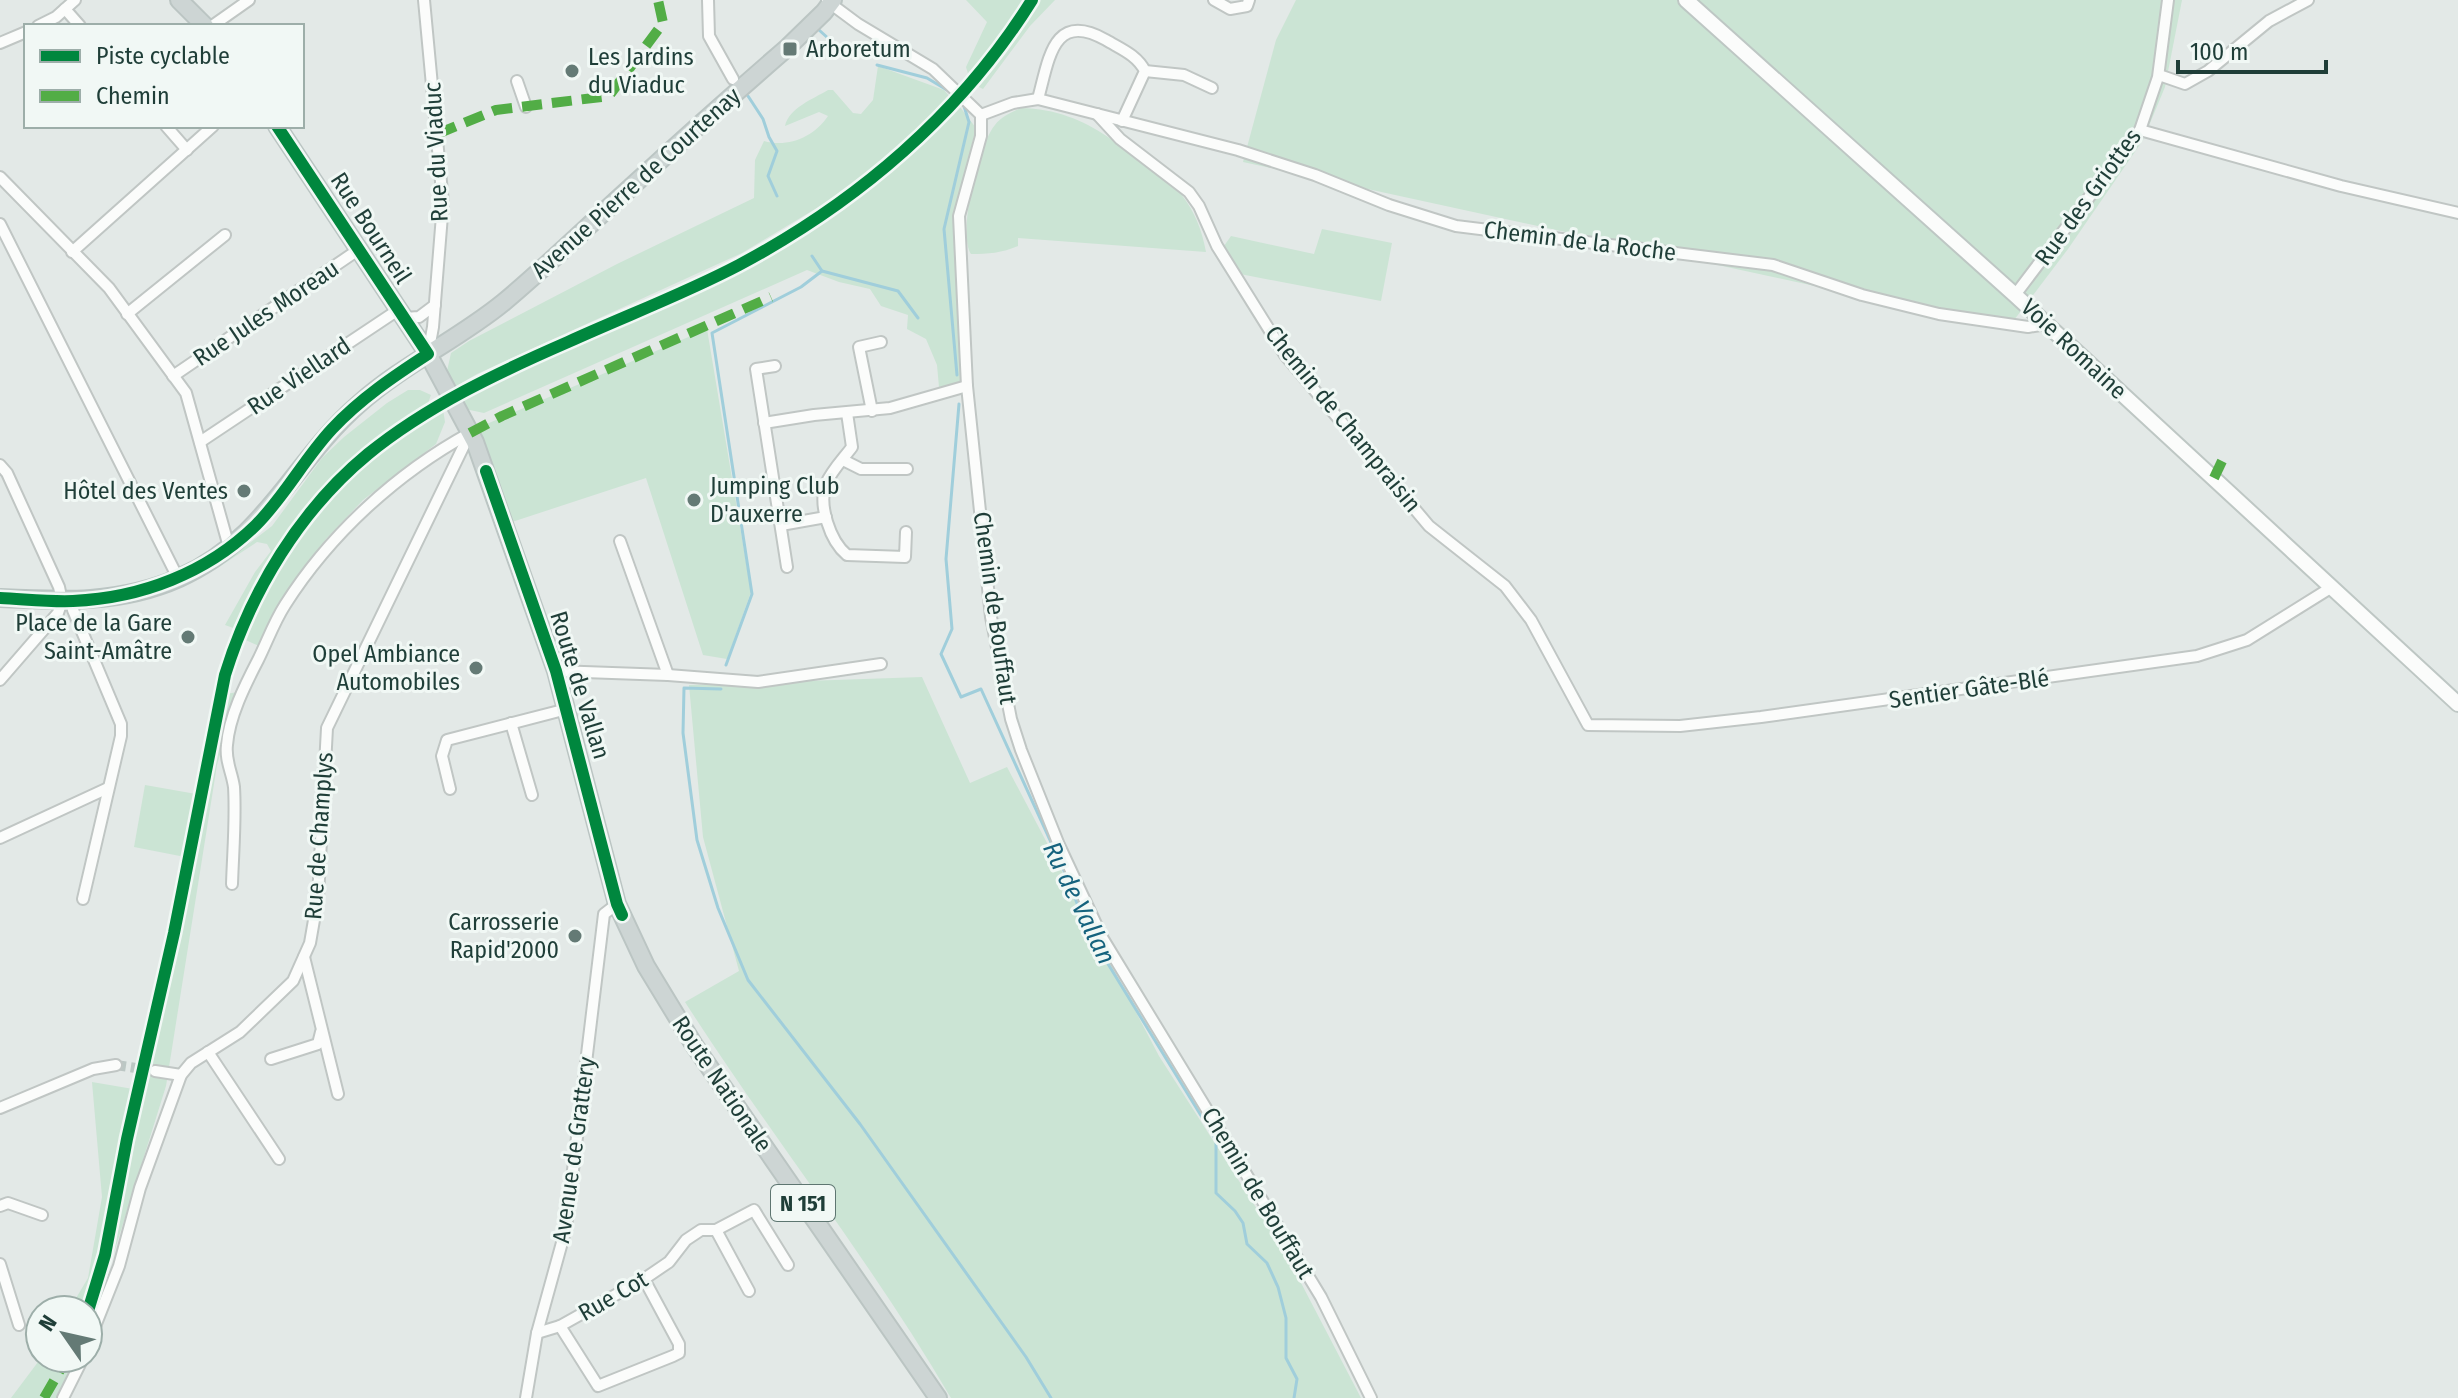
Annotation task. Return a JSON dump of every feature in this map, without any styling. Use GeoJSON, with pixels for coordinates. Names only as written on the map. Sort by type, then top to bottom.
{"type":"FeatureCollection","features":[{"type":"Feature","properties":{"kind":"main road"},"geometry":{"type":"LineString","coordinates":[[179,0],[203,24]]}},
{"type":"Feature","properties":{"kind":"main road","name":"Voie Romaine"},"geometry":{"type":"LineString","coordinates":[[1686,0],[2045,322],[2458,704]]}},
{"type":"Feature","properties":{"kind":"main road","name":"Avenue Pierre de Courtenay"},"geometry":{"type":"LineString","coordinates":[[0,598],[67,601],[114,597],[178,578],[229,547],[266,514],[339,422],[384,383],[507,299],[788,47],[830,2]]}},
{"type":"Feature","properties":{"kind":"main road","name":"Rue Bourneil"},"geometry":{"type":"LineString","coordinates":[[278,128],[428,354]]}},
{"type":"Feature","properties":{"kind":"main road"},"geometry":{"type":"LineString","coordinates":[[439,376],[450,339]]}},
{"type":"Feature","properties":{"kind":"main road","name":"N 151"},"geometry":{"type":"LineString","coordinates":[[428,354],[473,438]]}},
{"type":"Feature","properties":{"kind":"main road","name":"Route de Vallan"},"geometry":{"type":"LineString","coordinates":[[473,438],[556,671],[617,904],[670,1008]]}},
{"type":"Feature","properties":{"kind":"main road","name":"Route Nationale"},"geometry":{"type":"LineString","coordinates":[[670,1008],[938,1398]]}},
{"type":"Feature","properties":{"kind":"street"},"geometry":{"type":"LineString","coordinates":[[42,24],[56,17],[75,0]]}},
{"type":"Feature","properties":{"kind":"street"},"geometry":{"type":"LineString","coordinates":[[215,24],[249,0]]}},
{"type":"Feature","properties":{"kind":"street","name":"Rue du Viaduc"},"geometry":{"type":"LineString","coordinates":[[424,0],[443,203],[428,354]]}},
{"type":"Feature","properties":{"kind":"street"},"geometry":{"type":"LineString","coordinates":[[708,0],[709,36],[733,79]]}},
{"type":"Feature","properties":{"kind":"street"},"geometry":{"type":"LineString","coordinates":[[1214,0],[1230,9],[1247,6],[1249,0]]}},
{"type":"Feature","properties":{"kind":"street","name":"Rue des Griottes"},"geometry":{"type":"LineString","coordinates":[[2015,295],[2140,130],[2159,75],[2168,0]]}},
{"type":"Feature","properties":{"kind":"street"},"geometry":{"type":"LineString","coordinates":[[2159,75],[2185,84],[2208,71],[2269,21],[2308,0]]}},
{"type":"Feature","properties":{"kind":"street"},"geometry":{"type":"LineString","coordinates":[[830,2],[933,69],[981,115]]}},
{"type":"Feature","properties":{"kind":"street"},"geometry":{"type":"LineString","coordinates":[[65,9],[78,24]]}},
{"type":"Feature","properties":{"kind":"street"},"geometry":{"type":"LineString","coordinates":[[1038,99],[1050,55],[1063,36],[1077,29],[1093,32],[1135,57],[1145,71],[1184,75],[1212,88]]}},
{"type":"Feature","properties":{"kind":"street"},"geometry":{"type":"LineString","coordinates":[[0,43],[24,33]]}},
{"type":"Feature","properties":{"kind":"street"},"geometry":{"type":"LineString","coordinates":[[1122,121],[1145,71]]}},
{"type":"Feature","properties":{"kind":"street"},"geometry":{"type":"LineString","coordinates":[[517,81],[526,107]]}},
{"type":"Feature","properties":{"kind":"street","name":"Chemin de la Roche"},"geometry":{"type":"LineString","coordinates":[[981,115],[1013,103],[1038,99],[1238,150],[1456,226],[1773,265],[1862,295],[1939,314],[2028,327],[2045,322]]}},
{"type":"Feature","properties":{"kind":"street","name":"Chemin de Champraisin"},"geometry":{"type":"LineString","coordinates":[[1097,114],[1120,139],[1189,192],[1199,206],[1217,246],[1285,355],[1429,526],[1505,586],[1531,620],[1588,725]]}},
{"type":"Feature","properties":{"kind":"street","name":"Chemin de Bouffaut"},"geometry":{"type":"LineString","coordinates":[[981,115],[981,136],[959,216],[959,388],[991,617],[1011,719],[1036,789],[1103,939],[1321,1297],[1371,1398]]}},
{"type":"Feature","properties":{"kind":"street"},"geometry":{"type":"LineString","coordinates":[[168,128],[187,150]]}},
{"type":"Feature","properties":{"kind":"street"},"geometry":{"type":"LineString","coordinates":[[72,252],[211,128]]}},
{"type":"Feature","properties":{"kind":"street"},"geometry":{"type":"LineString","coordinates":[[2140,130],[2341,186],[2458,213]]}},
{"type":"Feature","properties":{"kind":"street"},"geometry":{"type":"LineString","coordinates":[[0,177],[109,288],[186,393],[229,547]]}},
{"type":"Feature","properties":{"kind":"street"},"geometry":{"type":"LineString","coordinates":[[0,224],[178,578]]}},
{"type":"Feature","properties":{"kind":"street"},"geometry":{"type":"LineString","coordinates":[[127,314],[225,235]]}},
{"type":"Feature","properties":{"kind":"street","name":"Rue Jules Moreau"},"geometry":{"type":"LineString","coordinates":[[173,376],[358,250]]}},
{"type":"Feature","properties":{"kind":"street"},"geometry":{"type":"LineString","coordinates":[[401,314],[419,317],[435,305]]}},
{"type":"Feature","properties":{"kind":"street","name":"Rue Viellard"},"geometry":{"type":"LineString","coordinates":[[200,442],[401,314]]}},
{"type":"Feature","properties":{"kind":"street"},"geometry":{"type":"LineString","coordinates":[[872,411],[859,347],[881,342]]}},
{"type":"Feature","properties":{"kind":"street"},"geometry":{"type":"LineString","coordinates":[[775,366],[756,369],[787,567]]}},
{"type":"Feature","properties":{"kind":"street"},"geometry":{"type":"LineString","coordinates":[[764,423],[890,408],[959,388]]}},
{"type":"Feature","properties":{"kind":"street"},"geometry":{"type":"LineString","coordinates":[[847,413],[852,447],[825,486],[826,517],[841,550],[847,555],[905,557],[906,532]]}},
{"type":"Feature","properties":{"kind":"street"},"geometry":{"type":"LineString","coordinates":[[232,884],[235,817],[233,782],[227,766],[229,732],[247,682],[284,607],[326,549],[376,500],[445,446],[473,438]]}},
{"type":"Feature","properties":{"kind":"street","name":"Rue de Champlys"},"geometry":{"type":"LineString","coordinates":[[104,1304],[119,1266],[140,1188],[181,1075],[191,1063],[240,1032],[293,981],[310,943],[318,897],[327,728],[473,438]]}},
{"type":"Feature","properties":{"kind":"street"},"geometry":{"type":"LineString","coordinates":[[843,460],[861,469],[907,469]]}},
{"type":"Feature","properties":{"kind":"street"},"geometry":{"type":"LineString","coordinates":[[1,467],[73,610],[121,724],[121,736],[83,899]]}},
{"type":"Feature","properties":{"kind":"street"},"geometry":{"type":"LineString","coordinates":[[781,525],[826,517]]}},
{"type":"Feature","properties":{"kind":"street"},"geometry":{"type":"LineString","coordinates":[[620,541],[668,675]]}},
{"type":"Feature","properties":{"kind":"street","name":"Sentier Gâte-Blé"},"geometry":{"type":"LineString","coordinates":[[1588,725],[1680,726],[2197,656],[2247,640],[2332,587]]}},
{"type":"Feature","properties":{"kind":"street"},"geometry":{"type":"LineString","coordinates":[[0,680],[67,601]]}},
{"type":"Feature","properties":{"kind":"street"},"geometry":{"type":"LineString","coordinates":[[556,671],[758,682],[881,664]]}},
{"type":"Feature","properties":{"kind":"street"},"geometry":{"type":"LineString","coordinates":[[450,789],[442,756],[447,740],[567,709]]}},
{"type":"Feature","properties":{"kind":"street"},"geometry":{"type":"LineString","coordinates":[[511,723],[532,795]]}},
{"type":"Feature","properties":{"kind":"street"},"geometry":{"type":"LineString","coordinates":[[0,838],[108,788]]}},
{"type":"Feature","properties":{"kind":"street","name":"Avenue de Grattery"},"geometry":{"type":"LineString","coordinates":[[526,1398],[537,1333],[566,1228],[604,914],[617,904]]}},
{"type":"Feature","properties":{"kind":"street"},"geometry":{"type":"LineString","coordinates":[[304,957],[338,1094]]}},
{"type":"Feature","properties":{"kind":"street"},"geometry":{"type":"LineString","coordinates":[[271,1059],[318,1044],[321,1031]]}},
{"type":"Feature","properties":{"kind":"street"},"geometry":{"type":"LineString","coordinates":[[208,1052],[279,1159]]}},
{"type":"Feature","properties":{"kind":"street"},"geometry":{"type":"LineString","coordinates":[[0,1108],[93,1069],[116,1065]]}},
{"type":"Feature","properties":{"kind":"street"},"geometry":{"type":"LineString","coordinates":[[155,1071],[181,1075]]}},
{"type":"Feature","properties":{"kind":"street"},"geometry":{"type":"LineString","coordinates":[[0,1206],[8,1203],[42,1215]]}},
{"type":"Feature","properties":{"kind":"street","name":"Rue Cot"},"geometry":{"type":"LineString","coordinates":[[537,1333],[560,1326],[644,1279],[669,1262],[686,1240],[701,1230],[716,1230],[754,1210],[788,1265]]}},
{"type":"Feature","properties":{"kind":"street"},"geometry":{"type":"LineString","coordinates":[[716,1230],[749,1291]]}},
{"type":"Feature","properties":{"kind":"street"},"geometry":{"type":"LineString","coordinates":[[0,1264],[19,1325]]}},
{"type":"Feature","properties":{"kind":"street"},"geometry":{"type":"LineString","coordinates":[[560,1326],[598,1386],[679,1353],[679,1344],[644,1279]]}},
{"type":"Feature","properties":{"kind":"street"},"geometry":{"type":"LineString","coordinates":[[63,1398],[75,1374]]}},
{"type":"Feature","properties":{"kind":"green space"},"geometry":{"type":"Polygon","coordinates":[[[966,0],[1027,0],[993,52],[969,77],[966,67],[987,22],[966,0]]]}},
{"type":"Feature","properties":{"kind":"green space"},"geometry":{"type":"Polygon","coordinates":[[[1038,0],[1055,0],[1030,26],[983,89],[977,86],[1038,0]]]}},
{"type":"Feature","properties":{"kind":"green space"},"geometry":{"type":"Polygon","coordinates":[[[1296,0],[2182,0],[2165,87],[2143,140],[2068,249],[2008,328],[1243,162],[1276,40],[1296,0]]]}},
{"type":"Feature","properties":{"kind":"green space"},"geometry":{"type":"Polygon","coordinates":[[[878,66],[944,90],[951,98],[880,170],[742,253],[477,374],[453,388],[447,371],[451,353],[469,341],[617,264],[754,198],[755,160],[764,141],[791,142],[815,130],[828,116],[819,112],[785,126],[796,109],[828,90],[833,90],[853,113],[861,114],[873,100],[878,66]]]}},
{"type":"Feature","properties":{"kind":"green space"},"geometry":{"type":"Polygon","coordinates":[[[960,107],[976,128],[954,214],[961,382],[939,387],[937,365],[926,339],[907,329],[908,315],[881,306],[870,289],[807,270],[484,413],[465,409],[459,400],[533,361],[739,270],[785,244],[873,184],[960,107]]]}},
{"type":"Feature","properties":{"kind":"green space"},"geometry":{"type":"Polygon","coordinates":[[[1021,108],[1068,116],[1126,150],[1181,194],[1197,222],[1206,252],[1018,238],[1018,246],[995,253],[971,254],[967,243],[968,209],[983,150],[997,122],[1021,108]]]}},
{"type":"Feature","properties":{"kind":"green space"},"geometry":{"type":"Polygon","coordinates":[[[1322,229],[1392,243],[1381,301],[1240,274],[1224,246],[1231,236],[1314,254],[1322,229]]]}},
{"type":"Feature","properties":{"kind":"green space","name":"Jumping Club D'auxerre"},"geometry":{"type":"Polygon","coordinates":[[[707,329],[751,592],[727,659],[703,655],[646,478],[512,522],[475,429],[707,329]]]}},
{"type":"Feature","properties":{"kind":"green space"},"geometry":{"type":"Polygon","coordinates":[[[408,390],[420,390],[431,395],[427,406],[360,456],[323,491],[281,547],[236,629],[225,625],[255,572],[271,551],[267,544],[257,542],[213,571],[272,526],[322,458],[344,437],[408,390]]]}},
{"type":"Feature","properties":{"kind":"green space"},"geometry":{"type":"Polygon","coordinates":[[[443,409],[445,422],[436,444],[363,500],[326,539],[278,607],[259,646],[239,637],[261,590],[288,545],[337,483],[366,458],[443,409]]]}},
{"type":"Feature","properties":{"kind":"green space"},"geometry":{"type":"Polygon","coordinates":[[[922,677],[970,783],[1007,767],[1159,1056],[1287,1256],[1361,1398],[951,1398],[888,1297],[685,1002],[739,971],[703,837],[689,685],[922,677]]]}},
{"type":"Feature","properties":{"kind":"green space"},"geometry":{"type":"Polygon","coordinates":[[[238,692],[217,765],[166,1086],[101,1294],[78,1294],[88,1278],[102,1197],[92,1082],[145,1091],[226,694],[238,692]]]}},
{"type":"Feature","properties":{"kind":"green space"},"geometry":{"type":"Polygon","coordinates":[[[145,785],[196,794],[185,857],[134,847],[145,785]]]}},
{"type":"Feature","properties":{"kind":"green space"},"geometry":{"type":"Polygon","coordinates":[[[29,1374],[71,1374],[61,1398],[11,1398],[29,1374]]]}},
{"type":"Feature","properties":{"kind":"waterway","name":"Ru de Vallan"},"geometry":{"type":"LineString","coordinates":[[819,30],[839,48],[857,58]]}},
{"type":"Feature","properties":{"kind":"waterway","name":"Ru de Vallan"},"geometry":{"type":"LineString","coordinates":[[877,65],[927,78],[952,93]]}},
{"type":"Feature","properties":{"kind":"waterway"},"geometry":{"type":"LineString","coordinates":[[748,96],[763,119],[777,151],[768,176],[777,196]]}},
{"type":"Feature","properties":{"kind":"waterway","name":"Ru de Vallan"},"geometry":{"type":"LineString","coordinates":[[957,375],[944,229],[969,122],[963,103]]}},
{"type":"Feature","properties":{"kind":"waterway"},"geometry":{"type":"LineString","coordinates":[[812,256],[822,271],[898,291],[918,318]]}},
{"type":"Feature","properties":{"kind":"waterway"},"geometry":{"type":"LineString","coordinates":[[726,665],[752,594],[712,333],[801,287],[822,271]]}},
{"type":"Feature","properties":{"kind":"waterway","name":"Ru de Vallan"},"geometry":{"type":"LineString","coordinates":[[959,404],[946,559],[952,629],[941,654],[961,697],[981,689],[1070,884],[1086,928],[1216,1140],[1216,1193],[1243,1223],[1247,1244],[1267,1263],[1278,1287],[1286,1318],[1286,1358],[1297,1379],[1294,1398]]}},
{"type":"Feature","properties":{"kind":"waterway"},"geometry":{"type":"LineString","coordinates":[[721,689],[684,688],[683,733],[697,840],[718,908],[748,980],[860,1124],[1026,1357],[1051,1398]]}},
{"type":"Feature","properties":{"kind":"tunnel"},"geometry":{"type":"LineString","coordinates":[[116,1065],[155,1071]]}},
{"type":"Feature","properties":{"kind":"marked path"},"geometry":{"type":"LineString","coordinates":[[437,134],[496,110],[609,96],[663,23],[658,0]]}},
{"type":"Feature","properties":{"kind":"marked path"},"geometry":{"type":"LineString","coordinates":[[470,433],[771,297]]}},
{"type":"Feature","properties":{"kind":"marked path"},"geometry":{"type":"LineString","coordinates":[[2214,478],[2222,461]]}},
{"type":"Feature","properties":{"kind":"marked path"},"geometry":{"type":"LineString","coordinates":[[44,1398],[58,1374]]}},
{"type":"Feature","properties":{"kind":"cycle path"},"geometry":{"type":"LineString","coordinates":[[93,1294],[105,1255],[127,1139],[174,933],[225,675],[264,583],[300,526],[343,476],[368,454],[439,405],[516,365],[718,276],[825,213],[865,184],[939,117],[973,81],[1032,0]]}},
{"type":"Feature","properties":{"kind":"cycle path"},"geometry":{"type":"LineString","coordinates":[[0,598],[64,601],[123,595],[172,580],[216,557],[256,525],[343,418],[378,388],[428,354],[278,128]]}},
{"type":"Feature","properties":{"kind":"cycle path"},"geometry":{"type":"LineString","coordinates":[[486,471],[556,671],[622,915]]}},
{"type":"Feature","properties":{"kind":"place","name":"Arboretum"},"geometry":{"type":"Point","coordinates":[790,49]}},
{"type":"Feature","properties":{"kind":"place","name":"Les Jardins du Viaduc"},"geometry":{"type":"Point","coordinates":[572,71]}},
{"type":"Feature","properties":{"kind":"place","name":"Hôtel des Ventes"},"geometry":{"type":"Point","coordinates":[244,491]}},
{"type":"Feature","properties":{"kind":"place","name":"Jumping Club D'auxerre"},"geometry":{"type":"Point","coordinates":[694,500]}},
{"type":"Feature","properties":{"kind":"place","name":"Place de la Gare Saint-Amâtre"},"geometry":{"type":"Point","coordinates":[188,637]}},
{"type":"Feature","properties":{"kind":"place","name":"Opel Ambiance Automobiles"},"geometry":{"type":"Point","coordinates":[476,668]}},
{"type":"Feature","properties":{"kind":"place","name":"Carrosserie Rapid'2000"},"geometry":{"type":"Point","coordinates":[575,936]}}]}
